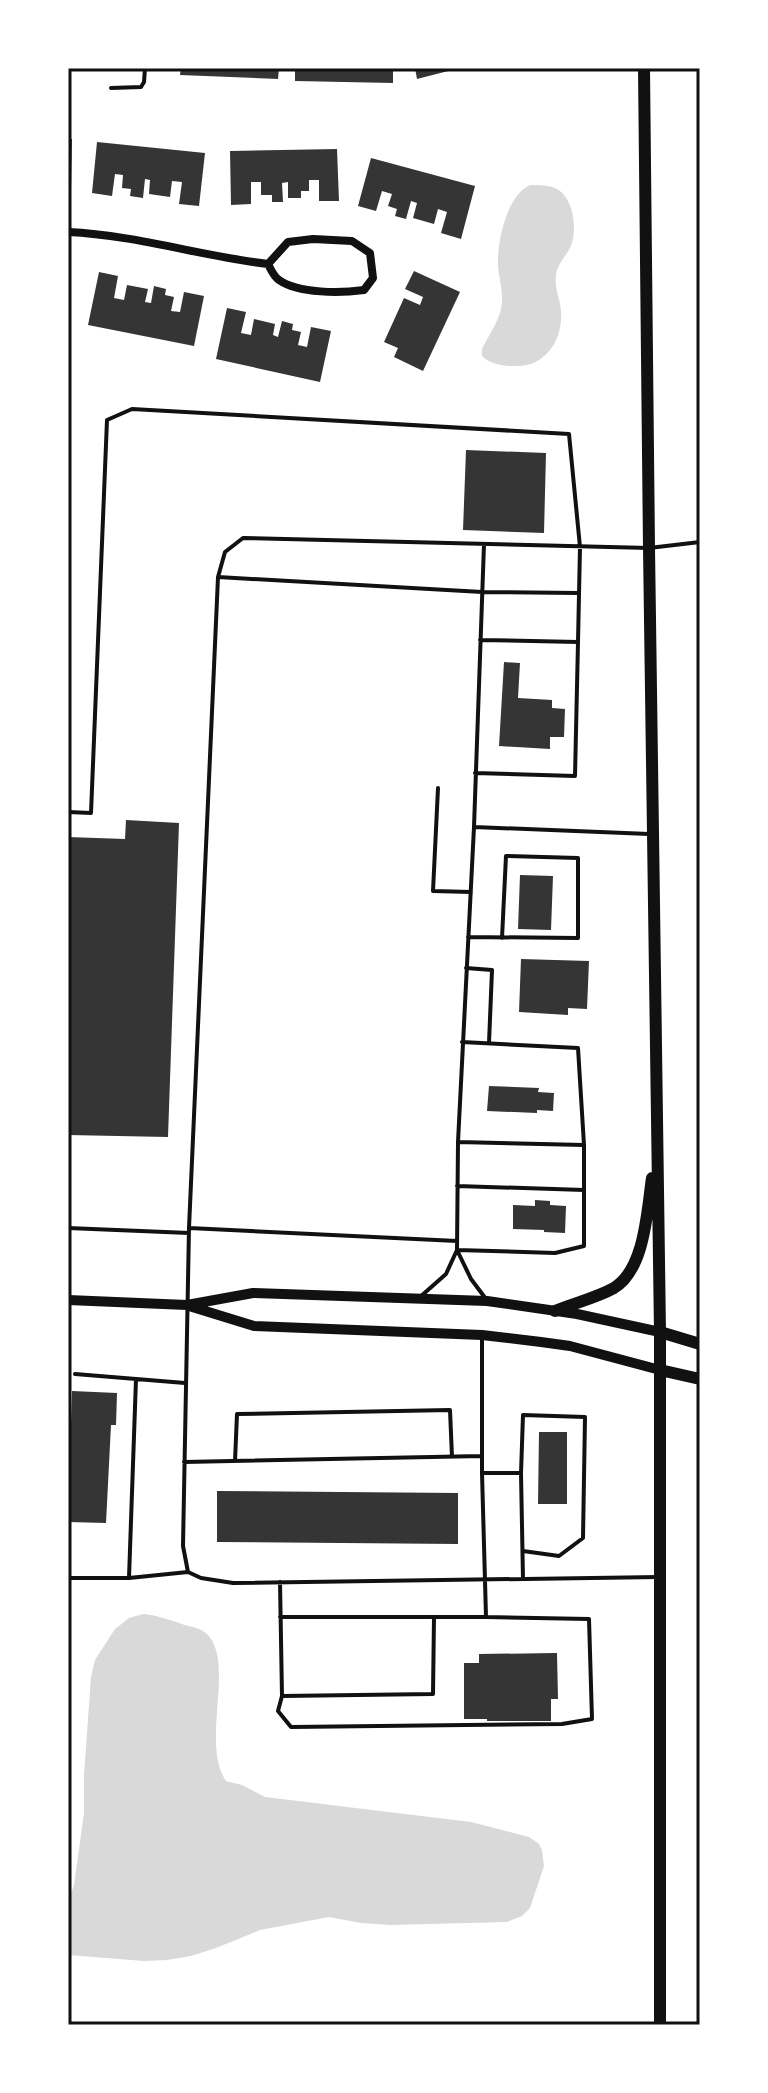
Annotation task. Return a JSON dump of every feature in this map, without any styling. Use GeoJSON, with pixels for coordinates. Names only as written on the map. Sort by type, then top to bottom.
{"type":"FeatureCollection","features":[{"type":"Feature","properties":{"kind":"main road"},"geometry":{"type":"LineString","coordinates":[[644,68],[660,1332],[660,2025]]}},
{"type":"Feature","properties":{"kind":"main road"},"geometry":{"type":"LineString","coordinates":[[555,1311],[613,1288],[633,1267],[644,1228],[658,1143]]}},
{"type":"Feature","properties":{"kind":"main road"},"geometry":{"type":"LineString","coordinates":[[660,1332],[700,1344]]}},
{"type":"Feature","properties":{"kind":"main road"},"geometry":{"type":"LineString","coordinates":[[660,1370],[700,1379]]}},
{"type":"Feature","properties":{"kind":"street"},"geometry":{"type":"LineString","coordinates":[[68,232],[268,264]]}},
{"type":"Feature","properties":{"kind":"street"},"geometry":{"type":"LineString","coordinates":[[313,239],[352,241],[370,253],[373,278],[364,290],[340,293],[292,287],[276,279],[268,264],[288,242],[313,239]]}},
{"type":"Feature","properties":{"kind":"street"},"geometry":{"type":"LineString","coordinates":[[68,1300],[187,1305],[253,1293],[487,1301],[660,1332]]}},
{"type":"Feature","properties":{"kind":"street"},"geometry":{"type":"LineString","coordinates":[[187,1305],[254,1326],[482,1335],[570,1346],[660,1370]]}},
{"type":"Feature","properties":{"kind":"lane"},"geometry":{"type":"LineString","coordinates":[[111,88],[141,87],[145,68]]}},
{"type":"Feature","properties":{"kind":"lane"},"geometry":{"type":"LineString","coordinates":[[68,812],[91,813],[107,420],[132,409],[569,434],[580,547],[575,776],[475,773]]}},
{"type":"Feature","properties":{"kind":"lane"},"geometry":{"type":"LineString","coordinates":[[188,1572],[183,1546],[189,1230],[218,577],[225,552],[243,538],[649,548],[700,542]]}},
{"type":"Feature","properties":{"kind":"lane"},"geometry":{"type":"LineString","coordinates":[[418,1298],[446,1274],[457,1250],[458,1142],[484,544]]}},
{"type":"Feature","properties":{"kind":"lane"},"geometry":{"type":"LineString","coordinates":[[218,577],[482,592],[578,593]]}},
{"type":"Feature","properties":{"kind":"lane"},"geometry":{"type":"LineString","coordinates":[[480,640],[578,642]]}},
{"type":"Feature","properties":{"kind":"lane"},"geometry":{"type":"LineString","coordinates":[[438,788],[433,891],[471,892]]}},
{"type":"Feature","properties":{"kind":"lane"},"geometry":{"type":"LineString","coordinates":[[474,827],[653,834]]}},
{"type":"Feature","properties":{"kind":"lane"},"geometry":{"type":"LineString","coordinates":[[468,937],[502,938],[578,938],[578,858],[506,856],[502,938]]}},
{"type":"Feature","properties":{"kind":"lane"},"geometry":{"type":"LineString","coordinates":[[466,968],[492,970],[489,1043]]}},
{"type":"Feature","properties":{"kind":"lane"},"geometry":{"type":"LineString","coordinates":[[457,1250],[555,1253],[584,1246],[584,1145],[578,1048],[462,1042]]}},
{"type":"Feature","properties":{"kind":"lane"},"geometry":{"type":"LineString","coordinates":[[458,1142],[584,1145]]}},
{"type":"Feature","properties":{"kind":"lane"},"geometry":{"type":"LineString","coordinates":[[457,1186],[584,1190]]}},
{"type":"Feature","properties":{"kind":"lane"},"geometry":{"type":"LineString","coordinates":[[68,1228],[457,1241]]}},
{"type":"Feature","properties":{"kind":"lane"},"geometry":{"type":"LineString","coordinates":[[457,1250],[471,1279],[487,1301]]}},
{"type":"Feature","properties":{"kind":"lane"},"geometry":{"type":"LineString","coordinates":[[482,1335],[486,1617]]}},
{"type":"Feature","properties":{"kind":"lane"},"geometry":{"type":"LineString","coordinates":[[75,1374],[185,1383]]}},
{"type":"Feature","properties":{"kind":"lane"},"geometry":{"type":"LineString","coordinates":[[129,1578],[136,1379]]}},
{"type":"Feature","properties":{"kind":"lane"},"geometry":{"type":"LineString","coordinates":[[235,1461],[237,1414],[450,1410],[452,1457]]}},
{"type":"Feature","properties":{"kind":"lane"},"geometry":{"type":"LineString","coordinates":[[523,1551],[559,1556],[583,1538],[585,1417],[523,1415],[521,1473],[523,1579]]}},
{"type":"Feature","properties":{"kind":"lane"},"geometry":{"type":"LineString","coordinates":[[184,1462],[482,1456]]}},
{"type":"Feature","properties":{"kind":"lane"},"geometry":{"type":"LineString","coordinates":[[482,1473],[521,1473]]}},
{"type":"Feature","properties":{"kind":"lane"},"geometry":{"type":"LineString","coordinates":[[68,1578],[129,1578],[188,1572],[201,1578],[233,1583],[661,1576]]}},
{"type":"Feature","properties":{"kind":"lane"},"geometry":{"type":"LineString","coordinates":[[280,1582],[280,1617],[282,1696],[278,1711],[291,1727],[562,1724],[592,1719],[589,1619],[280,1617]]}},
{"type":"Feature","properties":{"kind":"lane"},"geometry":{"type":"LineString","coordinates":[[282,1696],[433,1694],[434,1617]]}},
{"type":"Feature","properties":{"kind":"shaded area"},"geometry":{"type":"Polygon","coordinates":[[[530,185],[555,188],[566,198],[572,212],[572,243],[556,276],[561,322],[555,342],[544,357],[526,365],[502,365],[482,356],[482,349],[501,308],[498,258],[503,227],[510,206],[530,185]]]}},
{"type":"Feature","properties":{"kind":"shaded area"},"geometry":{"type":"Polygon","coordinates":[[[143,1614],[201,1630],[213,1643],[219,1679],[216,1744],[226,1781],[265,1797],[471,1822],[529,1837],[539,1844],[544,1866],[530,1908],[522,1916],[507,1922],[390,1925],[329,1917],[260,1930],[216,1948],[167,1960],[68,1955],[68,1901],[74,1885],[84,1813],[91,1677],[95,1660],[115,1629],[129,1618],[143,1614]]]}},
{"type":"Feature","properties":{"kind":"building"},"geometry":{"type":"Polygon","coordinates":[[[181,68],[279,68],[278,79],[180,75],[181,68]]]}},
{"type":"Feature","properties":{"kind":"building"},"geometry":{"type":"Polygon","coordinates":[[[295,68],[393,68],[393,83],[295,81],[295,68]]]}},
{"type":"Feature","properties":{"kind":"building"},"geometry":{"type":"Polygon","coordinates":[[[415,68],[456,68],[456,69],[417,79],[415,68]]]}},
{"type":"Feature","properties":{"kind":"building"},"geometry":{"type":"Polygon","coordinates":[[[68,139],[72,139],[71,190],[68,190],[68,139]]]}},
{"type":"Feature","properties":{"kind":"building"},"geometry":{"type":"Polygon","coordinates":[[[97,142],[205,153],[199,206],[179,204],[182,182],[172,181],[170,197],[149,194],[150,180],[145,179],[143,198],[130,196],[131,189],[122,188],[123,175],[115,174],[112,196],[92,193],[97,142]]]}},
{"type":"Feature","properties":{"kind":"building"},"geometry":{"type":"Polygon","coordinates":[[[337,149],[339,201],[319,201],[319,180],[309,180],[309,191],[301,191],[301,198],[288,198],[288,182],[282,183],[283,202],[272,202],[272,195],[261,195],[261,182],[251,182],[251,204],[231,205],[230,151],[337,149]]]}},
{"type":"Feature","properties":{"kind":"building"},"geometry":{"type":"Polygon","coordinates":[[[371,158],[475,186],[461,239],[441,233],[447,212],[438,209],[434,224],[413,218],[417,203],[411,201],[406,219],[395,216],[397,209],[388,206],[392,194],[382,191],[376,211],[358,206],[371,158]]]}},
{"type":"Feature","properties":{"kind":"building"},"geometry":{"type":"Polygon","coordinates":[[[414,271],[460,292],[423,371],[394,357],[398,348],[384,342],[404,298],[420,305],[423,297],[405,289],[414,271]]]}},
{"type":"Feature","properties":{"kind":"building"},"geometry":{"type":"Polygon","coordinates":[[[99,272],[118,276],[114,298],[124,300],[127,285],[148,289],[145,302],[151,303],[154,286],[166,289],[165,295],[174,297],[171,311],[180,312],[184,292],[204,296],[194,346],[88,325],[99,272]]]}},
{"type":"Feature","properties":{"kind":"building"},"geometry":{"type":"Polygon","coordinates":[[[227,308],[246,312],[241,333],[251,335],[254,319],[275,324],[273,335],[278,337],[282,321],[293,324],[292,330],[301,332],[298,345],[307,347],[311,327],[331,331],[320,382],[216,359],[227,308]]]}},
{"type":"Feature","properties":{"kind":"building"},"geometry":{"type":"Polygon","coordinates":[[[466,450],[546,453],[544,533],[463,530],[466,450]]]}},
{"type":"Feature","properties":{"kind":"building"},"geometry":{"type":"Polygon","coordinates":[[[504,662],[520,663],[518,698],[552,700],[552,708],[565,709],[564,737],[550,737],[550,749],[499,746],[504,662]]]}},
{"type":"Feature","properties":{"kind":"building"},"geometry":{"type":"Polygon","coordinates":[[[126,820],[179,823],[168,1137],[68,1135],[68,837],[125,839],[126,820]]]}},
{"type":"Feature","properties":{"kind":"building"},"geometry":{"type":"Polygon","coordinates":[[[520,875],[553,876],[551,930],[518,929],[520,875]]]}},
{"type":"Feature","properties":{"kind":"building"},"geometry":{"type":"Polygon","coordinates":[[[521,959],[589,961],[587,1009],[568,1008],[568,1015],[519,1012],[521,959]]]}},
{"type":"Feature","properties":{"kind":"building"},"geometry":{"type":"Polygon","coordinates":[[[489,1086],[539,1088],[538,1092],[554,1093],[553,1111],[487,1111],[489,1086]]]}},
{"type":"Feature","properties":{"kind":"building"},"geometry":{"type":"Polygon","coordinates":[[[535,1200],[566,1206],[565,1233],[513,1229],[513,1205],[535,1206],[535,1200]]]}},
{"type":"Feature","properties":{"kind":"building"},"geometry":{"type":"Polygon","coordinates":[[[72,1391],[117,1393],[116,1425],[111,1425],[106,1523],[68,1522],[72,1391]]]}},
{"type":"Feature","properties":{"kind":"building"},"geometry":{"type":"Polygon","coordinates":[[[539,1432],[567,1432],[567,1504],[538,1504],[539,1432]]]}},
{"type":"Feature","properties":{"kind":"building"},"geometry":{"type":"Polygon","coordinates":[[[217,1491],[458,1493],[458,1544],[217,1542],[217,1491]]]}},
{"type":"Feature","properties":{"kind":"building"},"geometry":{"type":"Polygon","coordinates":[[[557,1653],[558,1699],[551,1699],[551,1721],[464,1719],[464,1663],[479,1663],[479,1654],[557,1653]]]}}]}
